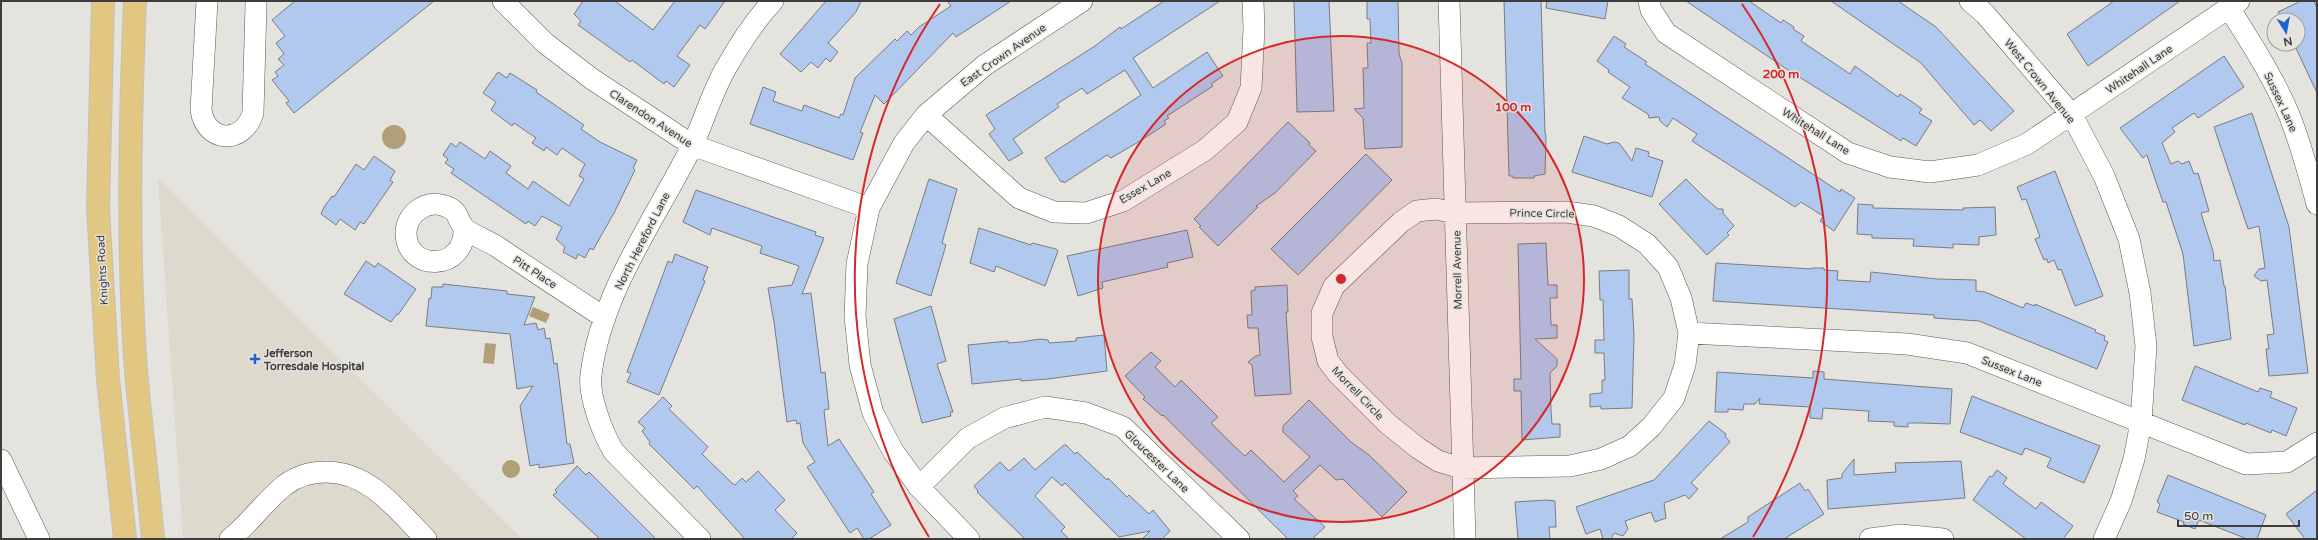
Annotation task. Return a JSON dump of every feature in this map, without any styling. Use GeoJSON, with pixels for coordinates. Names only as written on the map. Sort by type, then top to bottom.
{"type":"FeatureCollection","features":[{"type":"Feature","properties":{"kind":"main road","name":"Knights Road"},"geometry":{"type":"LineString","coordinates":[[103,1],[98,208],[108,379],[125,539]]}},
{"type":"Feature","properties":{"kind":"main road"},"geometry":{"type":"LineString","coordinates":[[135,1],[130,140],[132,261],[136,370],[153,539]]}},
{"type":"Feature","properties":{"kind":"street"},"geometry":{"type":"LineString","coordinates":[[207,1],[200,110],[206,126],[221,135],[234,135],[246,128],[253,113],[253,2]]}},
{"type":"Feature","properties":{"kind":"street","name":"Clarendon Avenue"},"geometry":{"type":"LineString","coordinates":[[503,1],[545,43],[592,79],[692,145],[869,208]]}},
{"type":"Feature","properties":{"kind":"street","name":"North Hereford Lane"},"geometry":{"type":"LineString","coordinates":[[700,539],[614,452],[605,438],[594,399],[591,376],[605,318],[626,267],[692,145],[726,69],[773,1]]}},
{"type":"Feature","properties":{"kind":"street","name":"East Crown Avenue"},"geometry":{"type":"LineString","coordinates":[[969,539],[919,487],[893,451],[874,413],[860,365],[855,316],[857,264],[869,208],[904,143],[926,115],[985,64],[1082,1]]}},
{"type":"Feature","properties":{"kind":"street","name":"Essex Lane"},"geometry":{"type":"LineString","coordinates":[[926,115],[1019,198],[1054,212],[1086,213],[1123,201],[1205,150],[1237,122],[1251,88],[1254,29],[1253,1]]}},
{"type":"Feature","properties":{"kind":"street","name":"Morrell Avenue"},"geometry":{"type":"LineString","coordinates":[[1449,1],[1461,468],[1465,539]]}},
{"type":"Feature","properties":{"kind":"street","name":"Whitehall Lane"},"geometry":{"type":"LineString","coordinates":[[1649,1],[1651,10],[1666,32],[1848,153],[1890,168],[1930,172],[1978,165],[2027,144],[2234,4]]}},
{"type":"Feature","properties":{"kind":"street","name":"West Crown Avenue"},"geometry":{"type":"LineString","coordinates":[[1970,1],[1985,14],[2072,115],[2104,176],[2129,239],[2140,293],[2146,346],[2141,422],[2134,459],[2123,494],[2104,539]]}},
{"type":"Feature","properties":{"kind":"street","name":"Sussex Lane"},"geometry":{"type":"LineString","coordinates":[[2234,4],[2290,116],[2307,166],[2317,204]]}},
{"type":"Feature","properties":{"kind":"street","name":"Morrell Circle"},"geometry":{"type":"LineString","coordinates":[[1455,214],[1436,209],[1417,211],[1401,222],[1334,286],[1322,313],[1322,337],[1328,361],[1338,374],[1388,424],[1418,448],[1438,461],[1461,468]]}},
{"type":"Feature","properties":{"kind":"street","name":"Prince Circle"},"geometry":{"type":"LineString","coordinates":[[1455,214],[1566,212],[1594,216],[1619,226],[1647,244],[1668,267],[1681,298],[1689,333],[1685,365],[1674,398],[1651,427],[1630,446],[1600,459],[1570,466],[1461,468]]}},
{"type":"Feature","properties":{"kind":"street","name":"Pitt Place"},"geometry":{"type":"LineString","coordinates":[[464,228],[485,239],[605,318]]}},
{"type":"Feature","properties":{"kind":"street","name":"Sussex Lane"},"geometry":{"type":"LineString","coordinates":[[1689,333],[1907,344],[1940,347],[1967,353],[2246,464],[2287,462],[2317,443]]}},
{"type":"Feature","properties":{"kind":"street","name":"Gloucester Lane"},"geometry":{"type":"LineString","coordinates":[[919,487],[968,438],[1004,418],[1045,407],[1086,413],[1123,427],[1239,539]]}},
{"type":"Feature","properties":{"kind":"street"},"geometry":{"type":"LineString","coordinates":[[1,460],[39,539]]}},
{"type":"Feature","properties":{"kind":"street"},"geometry":{"type":"LineString","coordinates":[[230,539],[286,484],[301,476],[316,472],[340,472],[359,478],[382,495],[413,534]]}},
{"type":"Feature","properties":{"kind":"street"},"geometry":{"type":"LineString","coordinates":[[1870,539],[1901,535],[1943,539]]}},
{"type":"Feature","properties":{"kind":"shaded area"},"geometry":{"type":"Polygon","coordinates":[[[394,125],[402,129],[406,137],[402,145],[394,149],[386,145],[382,137],[386,129],[394,125]]]}},
{"type":"Feature","properties":{"kind":"shaded area","name":"Jefferson Torresdale Hospital"},"geometry":{"type":"Polygon","coordinates":[[[158,179],[522,539],[183,539],[158,179]]]}},
{"type":"Feature","properties":{"kind":"shaded area"},"geometry":{"type":"Polygon","coordinates":[[[533,307],[550,314],[546,323],[529,316],[533,307]]]}},
{"type":"Feature","properties":{"kind":"shaded area"},"geometry":{"type":"Polygon","coordinates":[[[485,343],[496,344],[494,364],[483,363],[485,343]]]}},
{"type":"Feature","properties":{"kind":"shaded area"},"geometry":{"type":"Polygon","coordinates":[[[511,460],[517,463],[520,469],[517,475],[511,478],[505,475],[502,469],[505,463],[511,460]]]}},
{"type":"Feature","properties":{"kind":"building"},"geometry":{"type":"Polygon","coordinates":[[[295,1],[434,1],[294,113],[286,103],[289,101],[272,80],[278,76],[275,72],[284,65],[278,59],[284,54],[276,43],[285,36],[272,20],[295,1]]]}},
{"type":"Feature","properties":{"kind":"building"},"geometry":{"type":"Polygon","coordinates":[[[583,1],[615,1],[653,30],[675,1],[725,1],[705,29],[700,25],[677,56],[690,65],[674,87],[666,81],[664,84],[632,60],[630,62],[578,25],[581,21],[574,14],[583,1]]]}},
{"type":"Feature","properties":{"kind":"building"},"geometry":{"type":"Polygon","coordinates":[[[826,1],[861,1],[856,12],[828,43],[838,52],[830,62],[826,58],[818,68],[811,62],[801,72],[780,54],[826,1]]]}},
{"type":"Feature","properties":{"kind":"building"},"geometry":{"type":"Polygon","coordinates":[[[947,1],[1011,1],[956,37],[953,33],[884,104],[875,95],[860,132],[863,133],[853,160],[750,124],[763,87],[776,92],[773,101],[802,111],[804,105],[839,118],[841,114],[843,115],[855,78],[895,39],[897,41],[907,31],[911,35],[919,27],[951,6],[947,1]]]}},
{"type":"Feature","properties":{"kind":"building"},"geometry":{"type":"Polygon","coordinates":[[[1164,1],[1220,1],[1133,58],[1153,88],[1207,52],[1223,76],[1211,84],[1213,86],[1167,116],[1169,118],[1164,121],[1166,124],[1111,158],[1107,155],[1064,183],[1063,181],[1061,182],[1045,158],[1141,95],[1125,70],[1087,94],[1082,88],[1057,104],[1059,107],[1013,139],[1023,153],[1009,161],[989,134],[995,129],[986,115],[1095,46],[1120,27],[1121,29],[1164,1]]]}},
{"type":"Feature","properties":{"kind":"building"},"geometry":{"type":"Polygon","coordinates":[[[1294,1],[1329,1],[1334,111],[1297,112],[1294,1]]]}},
{"type":"Feature","properties":{"kind":"building"},"geometry":{"type":"Polygon","coordinates":[[[1367,1],[1398,1],[1399,54],[1402,63],[1402,147],[1365,149],[1363,118],[1354,109],[1364,108],[1363,68],[1368,68],[1367,43],[1371,43],[1370,19],[1367,19],[1367,1]]]}},
{"type":"Feature","properties":{"kind":"building"},"geometry":{"type":"Polygon","coordinates":[[[1504,1],[1541,1],[1546,136],[1545,174],[1534,176],[1534,178],[1513,178],[1513,176],[1509,176],[1504,1]]]}},
{"type":"Feature","properties":{"kind":"building"},"geometry":{"type":"Polygon","coordinates":[[[1547,1],[1608,1],[1605,19],[1546,8],[1547,1]]]}},
{"type":"Feature","properties":{"kind":"building"},"geometry":{"type":"Polygon","coordinates":[[[1686,1],[1749,1],[1781,23],[1783,20],[1794,27],[1793,29],[1804,36],[1801,41],[1850,74],[1855,66],[1898,97],[1900,94],[1911,101],[1922,109],[1919,113],[1932,121],[1916,146],[1903,138],[1901,141],[1785,68],[1686,1]]]}},
{"type":"Feature","properties":{"kind":"building"},"geometry":{"type":"Polygon","coordinates":[[[1831,1],[1898,1],[1936,27],[2014,111],[1991,131],[1980,120],[1974,125],[1921,63],[1831,1]]]}},
{"type":"Feature","properties":{"kind":"building"},"geometry":{"type":"Polygon","coordinates":[[[2114,1],[2180,1],[2088,66],[2067,34],[2114,1]]]}},
{"type":"Feature","properties":{"kind":"building"},"geometry":{"type":"Polygon","coordinates":[[[2301,1],[2314,1],[2317,8],[2317,93],[2298,52],[2306,52],[2306,12],[2278,12],[2301,1]]]}},
{"type":"Feature","properties":{"kind":"building"},"geometry":{"type":"Polygon","coordinates":[[[1614,36],[1626,44],[1624,47],[1647,62],[1645,64],[1840,192],[1841,189],[1855,198],[1834,231],[1820,221],[1823,216],[1801,202],[1795,207],[1692,141],[1697,134],[1673,118],[1667,127],[1660,121],[1659,117],[1649,118],[1648,114],[1622,98],[1630,87],[1608,72],[1609,70],[1597,61],[1614,36]]]}},
{"type":"Feature","properties":{"kind":"building"},"geometry":{"type":"Polygon","coordinates":[[[2224,56],[2244,87],[2198,118],[2194,113],[2172,128],[2175,132],[2162,143],[2171,164],[2178,161],[2182,164],[2189,161],[2194,174],[2198,173],[2209,211],[2201,213],[2213,251],[2214,261],[2220,260],[2225,286],[2231,339],[2194,346],[2183,254],[2166,202],[2163,202],[2147,155],[2143,158],[2120,128],[2224,56]]]}},
{"type":"Feature","properties":{"kind":"building"},"geometry":{"type":"Polygon","coordinates":[[[498,72],[507,78],[510,73],[537,90],[536,92],[584,125],[581,129],[600,142],[637,160],[633,168],[635,170],[614,213],[593,250],[590,248],[585,258],[578,254],[576,259],[563,252],[565,247],[556,239],[562,227],[542,216],[535,226],[528,221],[526,224],[451,173],[454,169],[445,163],[448,159],[443,155],[451,143],[456,147],[460,142],[485,159],[490,151],[511,166],[506,173],[528,189],[533,181],[569,206],[584,179],[579,176],[585,164],[562,148],[557,155],[546,147],[544,151],[532,143],[536,138],[514,123],[512,126],[491,110],[496,102],[483,93],[498,72]]]}},
{"type":"Feature","properties":{"kind":"building"},"geometry":{"type":"Polygon","coordinates":[[[2252,113],[2289,227],[2308,373],[2269,376],[2266,349],[2269,349],[2267,335],[2274,334],[2267,280],[2261,281],[2254,276],[2259,269],[2265,268],[2259,226],[2248,229],[2214,127],[2252,113]]]}},
{"type":"Feature","properties":{"kind":"building"},"geometry":{"type":"Polygon","coordinates":[[[1288,122],[1310,143],[1309,145],[1316,151],[1275,193],[1256,206],[1258,207],[1218,246],[1199,227],[1201,226],[1194,219],[1288,122]]]}},
{"type":"Feature","properties":{"kind":"building"},"geometry":{"type":"Polygon","coordinates":[[[1584,136],[1607,144],[1614,142],[1619,143],[1632,161],[1636,148],[1649,152],[1648,156],[1663,161],[1652,197],[1572,172],[1584,136]]]}},
{"type":"Feature","properties":{"kind":"building"},"geometry":{"type":"Polygon","coordinates":[[[1366,154],[1392,180],[1298,275],[1271,249],[1366,154]]]}},
{"type":"Feature","properties":{"kind":"building"},"geometry":{"type":"Polygon","coordinates":[[[374,156],[395,171],[390,180],[393,182],[364,224],[360,222],[355,230],[340,219],[336,225],[321,214],[324,207],[332,196],[334,197],[356,164],[364,170],[374,156]]]}},
{"type":"Feature","properties":{"kind":"building"},"geometry":{"type":"Polygon","coordinates":[[[2055,171],[2103,296],[2075,306],[2061,269],[2058,270],[2054,260],[2048,263],[2047,259],[2044,260],[2035,239],[2040,237],[2026,199],[2022,200],[2017,187],[2055,171]]]}},
{"type":"Feature","properties":{"kind":"building"},"geometry":{"type":"Polygon","coordinates":[[[929,179],[957,189],[942,243],[946,245],[931,296],[896,283],[929,179]]]}},
{"type":"Feature","properties":{"kind":"building"},"geometry":{"type":"Polygon","coordinates":[[[1686,179],[1718,209],[1723,209],[1723,213],[1734,226],[1727,233],[1729,235],[1707,255],[1659,204],[1686,179]]]}},
{"type":"Feature","properties":{"kind":"building"},"geometry":{"type":"Polygon","coordinates":[[[696,190],[816,232],[815,235],[824,238],[802,294],[811,293],[821,373],[825,372],[829,409],[824,410],[828,446],[839,439],[874,492],[871,494],[891,525],[869,539],[864,539],[857,528],[850,533],[807,467],[815,462],[803,443],[800,423],[797,424],[796,420],[787,422],[768,288],[792,285],[799,266],[760,253],[762,246],[712,228],[710,235],[683,222],[696,190]]]}},
{"type":"Feature","properties":{"kind":"building"},"geometry":{"type":"Polygon","coordinates":[[[1858,204],[1873,205],[1873,208],[1963,210],[1963,208],[1995,207],[1996,235],[1979,237],[1979,245],[1953,244],[1953,248],[1913,246],[1914,239],[1872,238],[1872,235],[1857,234],[1858,204]]]}},
{"type":"Feature","properties":{"kind":"building"},"geometry":{"type":"Polygon","coordinates":[[[979,228],[1031,245],[1032,243],[1056,249],[1058,251],[1045,286],[996,266],[994,272],[970,263],[979,228]]]}},
{"type":"Feature","properties":{"kind":"building"},"geometry":{"type":"Polygon","coordinates":[[[1187,230],[1193,257],[1167,263],[1168,267],[1102,282],[1103,288],[1078,296],[1067,256],[1187,230]]]}},
{"type":"Feature","properties":{"kind":"building"},"geometry":{"type":"Polygon","coordinates":[[[1546,243],[1548,285],[1557,285],[1557,298],[1550,298],[1551,325],[1557,325],[1557,338],[1535,339],[1557,359],[1557,366],[1550,373],[1551,411],[1552,424],[1560,424],[1560,437],[1522,440],[1521,391],[1514,391],[1514,379],[1521,379],[1518,244],[1546,243]]]}},
{"type":"Feature","properties":{"kind":"building"},"geometry":{"type":"Polygon","coordinates":[[[675,254],[708,267],[703,280],[705,281],[659,395],[627,382],[631,373],[627,372],[668,261],[672,263],[675,254]]]}},
{"type":"Feature","properties":{"kind":"building"},"geometry":{"type":"Polygon","coordinates":[[[366,261],[375,267],[378,263],[416,289],[398,315],[397,314],[391,322],[344,294],[366,261]]]}},
{"type":"Feature","properties":{"kind":"building"},"geometry":{"type":"Polygon","coordinates":[[[1716,263],[1812,269],[1824,268],[1824,270],[1838,271],[1837,280],[1870,282],[1871,272],[1937,279],[1976,280],[1976,291],[1985,292],[2023,308],[2026,303],[2035,306],[2035,304],[2096,330],[2095,332],[2105,336],[2104,340],[2108,342],[2097,369],[1979,321],[1934,318],[1934,315],[1713,301],[1716,263]]]}},
{"type":"Feature","properties":{"kind":"building"},"geometry":{"type":"Polygon","coordinates":[[[1629,270],[1629,299],[1632,299],[1634,336],[1632,408],[1601,409],[1601,406],[1590,407],[1590,394],[1602,393],[1602,380],[1605,380],[1604,353],[1595,353],[1595,340],[1604,340],[1603,300],[1600,300],[1599,271],[1629,270]]]}},
{"type":"Feature","properties":{"kind":"building"},"geometry":{"type":"Polygon","coordinates":[[[443,284],[507,291],[507,294],[535,297],[524,325],[536,323],[538,330],[544,328],[546,339],[550,338],[554,364],[557,363],[567,444],[570,444],[574,463],[539,468],[539,464],[530,466],[520,406],[533,386],[517,389],[510,334],[426,326],[429,298],[431,299],[432,287],[443,287],[443,284]]]}},
{"type":"Feature","properties":{"kind":"building"},"geometry":{"type":"Polygon","coordinates":[[[1287,285],[1288,312],[1286,312],[1291,394],[1255,396],[1252,365],[1248,362],[1260,355],[1258,328],[1248,328],[1247,315],[1252,315],[1251,291],[1255,290],[1255,287],[1287,285]]]}},
{"type":"Feature","properties":{"kind":"building"},"geometry":{"type":"Polygon","coordinates":[[[931,306],[946,361],[937,364],[953,412],[950,412],[951,416],[922,423],[894,319],[931,306]]]}},
{"type":"Feature","properties":{"kind":"building"},"geometry":{"type":"Polygon","coordinates":[[[1104,335],[1107,371],[1048,379],[1021,381],[1021,379],[972,384],[968,345],[1008,341],[1008,343],[1021,342],[1040,339],[1048,340],[1049,343],[1076,341],[1076,338],[1104,335]]]}},
{"type":"Feature","properties":{"kind":"building"},"geometry":{"type":"Polygon","coordinates":[[[1151,352],[1161,361],[1155,367],[1175,387],[1181,380],[1218,417],[1211,423],[1234,446],[1245,456],[1251,450],[1284,482],[1310,457],[1283,432],[1283,426],[1309,400],[1351,442],[1369,455],[1407,492],[1382,517],[1343,479],[1336,480],[1320,465],[1293,491],[1298,496],[1294,499],[1325,527],[1312,539],[1288,539],[1163,415],[1162,416],[1143,399],[1145,397],[1125,376],[1151,352]]]}},
{"type":"Feature","properties":{"kind":"building"},"geometry":{"type":"Polygon","coordinates":[[[2195,366],[2258,392],[2260,388],[2272,392],[2270,397],[2297,408],[2286,436],[2272,430],[2271,433],[2246,423],[2245,425],[2182,400],[2195,366]]]}},
{"type":"Feature","properties":{"kind":"building"},"geometry":{"type":"Polygon","coordinates":[[[1813,371],[1824,372],[1824,379],[1952,389],[1950,424],[1908,423],[1908,427],[1894,426],[1894,422],[1868,421],[1869,411],[1823,408],[1822,419],[1810,418],[1810,407],[1759,404],[1760,398],[1755,404],[1744,404],[1743,410],[1728,409],[1728,412],[1715,412],[1717,372],[1813,378],[1813,371]]]}},
{"type":"Feature","properties":{"kind":"building"},"geometry":{"type":"Polygon","coordinates":[[[1972,396],[2100,446],[2084,483],[2047,467],[2051,458],[2025,448],[2022,455],[1960,432],[1972,396]]]}},
{"type":"Feature","properties":{"kind":"building"},"geometry":{"type":"Polygon","coordinates":[[[663,397],[672,406],[669,409],[708,447],[702,454],[732,483],[735,485],[742,478],[746,482],[758,471],[785,500],[775,510],[797,533],[791,539],[745,539],[697,486],[694,489],[649,444],[650,442],[642,431],[645,428],[638,422],[663,397]]]}},
{"type":"Feature","properties":{"kind":"building"},"geometry":{"type":"Polygon","coordinates":[[[1709,421],[1726,434],[1725,436],[1730,442],[1691,483],[1698,489],[1689,499],[1685,495],[1664,503],[1666,518],[1655,522],[1651,512],[1625,521],[1628,529],[1623,536],[1614,533],[1611,539],[1603,539],[1600,529],[1586,534],[1576,507],[1654,480],[1709,421]]]}},
{"type":"Feature","properties":{"kind":"building"},"geometry":{"type":"Polygon","coordinates":[[[1064,445],[1066,445],[1075,454],[1077,452],[1107,480],[1108,478],[1127,497],[1129,495],[1149,514],[1153,510],[1170,531],[1162,539],[1142,539],[1150,531],[1119,537],[1065,483],[1062,486],[1052,477],[1035,496],[1065,527],[1061,531],[1069,539],[1025,539],[977,492],[978,491],[974,486],[1000,462],[1009,471],[1024,458],[1035,470],[1064,445]]]}},
{"type":"Feature","properties":{"kind":"building"},"geometry":{"type":"Polygon","coordinates":[[[1854,459],[1854,475],[1896,472],[1895,463],[1961,461],[1965,498],[1828,509],[1827,480],[1842,478],[1842,474],[1854,459]]]}},
{"type":"Feature","properties":{"kind":"building"},"geometry":{"type":"Polygon","coordinates":[[[577,466],[586,475],[589,472],[656,539],[600,539],[553,495],[557,492],[555,490],[577,466]]]}},
{"type":"Feature","properties":{"kind":"building"},"geometry":{"type":"Polygon","coordinates":[[[1997,470],[2007,478],[2003,484],[2036,509],[2041,502],[2073,526],[2063,539],[2026,539],[1973,500],[1990,476],[1992,477],[1997,470]]]}},
{"type":"Feature","properties":{"kind":"building"},"geometry":{"type":"Polygon","coordinates":[[[2168,475],[2266,515],[2257,539],[2247,539],[2199,520],[2195,529],[2183,524],[2184,522],[2157,512],[2160,504],[2157,502],[2168,475]]]}},
{"type":"Feature","properties":{"kind":"building"},"geometry":{"type":"Polygon","coordinates":[[[1800,483],[1805,491],[1808,489],[1824,514],[1784,539],[1720,539],[1748,522],[1748,517],[1800,483]]]}},
{"type":"Feature","properties":{"kind":"building"},"geometry":{"type":"Polygon","coordinates":[[[2317,490],[2317,539],[2305,539],[2286,514],[2317,490]]]}},
{"type":"Feature","properties":{"kind":"building"},"geometry":{"type":"Polygon","coordinates":[[[1555,501],[1556,527],[1549,527],[1550,539],[1518,539],[1515,502],[1555,501]]]}},
{"type":"Feature","properties":{"kind":"place","name":"Jefferson Torresdale Hospital"},"geometry":{"type":"Point","coordinates":[255,359]}}]}
